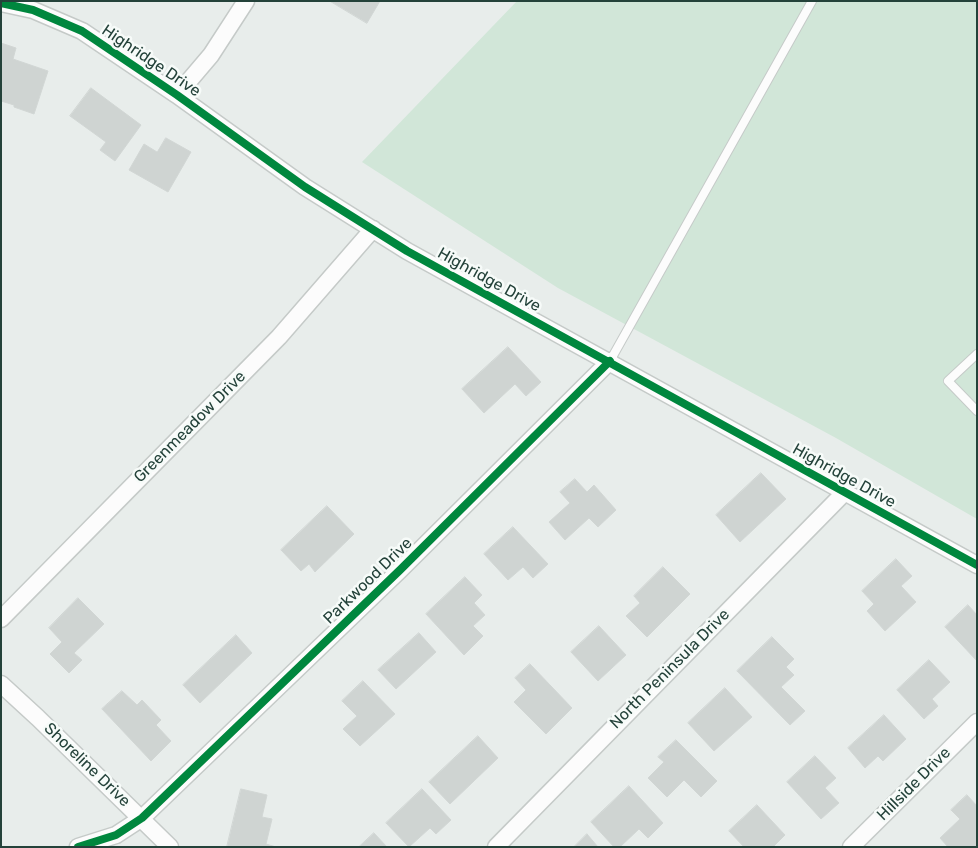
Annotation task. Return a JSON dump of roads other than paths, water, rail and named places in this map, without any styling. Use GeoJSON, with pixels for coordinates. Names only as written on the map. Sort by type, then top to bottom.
{"type":"FeatureCollection","features":[{"type":"Feature","properties":{"kind":"street"},"geometry":{"type":"LineString","coordinates":[[177,95],[211,55],[246,1]]}},
{"type":"Feature","properties":{"kind":"street","name":"Highridge Drive"},"geometry":{"type":"LineString","coordinates":[[1,2],[33,10],[82,32],[177,95],[305,187],[407,251],[977,565]]}},
{"type":"Feature","properties":{"kind":"street","name":"Greenmeadow Drive"},"geometry":{"type":"LineString","coordinates":[[1,619],[279,337],[372,229]]}},
{"type":"Feature","properties":{"kind":"street","name":"Parkwood Drive"},"geometry":{"type":"LineString","coordinates":[[78,847],[116,835],[142,818],[393,577],[610,362]]}},
{"type":"Feature","properties":{"kind":"street","name":"North Peninsula Drive"},"geometry":{"type":"LineString","coordinates":[[496,847],[845,492]]}},
{"type":"Feature","properties":{"kind":"street","name":"Shoreline Drive"},"geometry":{"type":"LineString","coordinates":[[1,684],[170,847]]}},
{"type":"Feature","properties":{"kind":"street","name":"Hillside Drive"},"geometry":{"type":"LineString","coordinates":[[851,847],[977,722]]}},
{"type":"Feature","properties":{"kind":"lane"},"geometry":{"type":"LineString","coordinates":[[610,362],[812,1]]}},
{"type":"Feature","properties":{"kind":"lane"},"geometry":{"type":"LineString","coordinates":[[977,354],[948,381],[977,411]]}}]}
